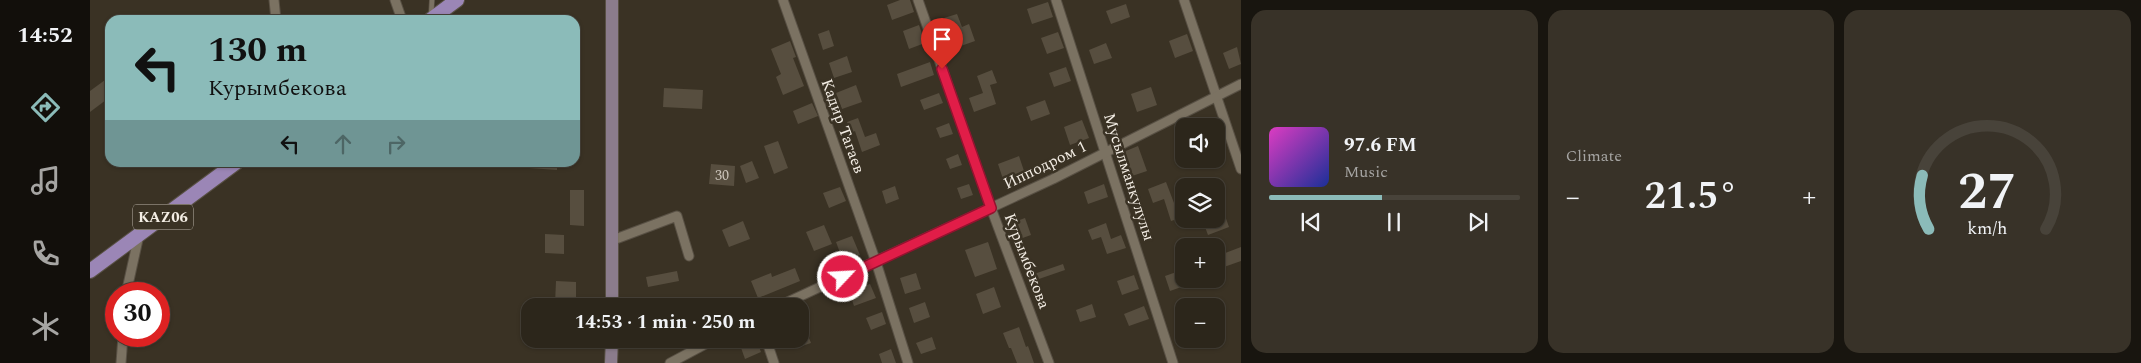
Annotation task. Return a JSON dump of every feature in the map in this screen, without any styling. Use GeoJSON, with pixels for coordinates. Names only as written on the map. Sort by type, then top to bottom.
{"type":"FeatureCollection","features":[{"type":"Feature","properties":{"kind":"main road"},"geometry":{"type":"LineString","coordinates":[[437,15],[457,0]]}},
{"type":"Feature","properties":{"kind":"main road"},"geometry":{"type":"LineString","coordinates":[[612,0],[612,298]]}},
{"type":"Feature","properties":{"kind":"main road","name":"KAZ06"},"geometry":{"type":"LineString","coordinates":[[90,271],[230,167]]}},
{"type":"Feature","properties":{"kind":"main road"},"geometry":{"type":"LineString","coordinates":[[611,363],[612,348]]}},
{"type":"Feature","properties":{"kind":"street"},"geometry":{"type":"LineString","coordinates":[[274,0],[276,15]]}},
{"type":"Feature","properties":{"kind":"street"},"geometry":{"type":"LineString","coordinates":[[395,0],[400,15]]}},
{"type":"Feature","properties":{"kind":"street","name":"Кадир Тагаев"},"geometry":{"type":"LineString","coordinates":[[783,0],[876,262],[908,363]]}},
{"type":"Feature","properties":{"kind":"street","name":"Курымбекова"},"geometry":{"type":"LineString","coordinates":[[918,0],[991,208],[1049,363]]}},
{"type":"Feature","properties":{"kind":"street","name":"Мусылманкулулы"},"geometry":{"type":"LineString","coordinates":[[1056,0],[1107,152],[1173,363]]}},
{"type":"Feature","properties":{"kind":"street"},"geometry":{"type":"LineString","coordinates":[[1184,0],[1241,169]]}},
{"type":"Feature","properties":{"kind":"street","name":"Ипподром 1"},"geometry":{"type":"LineString","coordinates":[[797,298],[991,208],[1241,84]]}},
{"type":"Feature","properties":{"kind":"street"},"geometry":{"type":"LineString","coordinates":[[613,240],[677,216],[689,256]]}},
{"type":"Feature","properties":{"kind":"street"},"geometry":{"type":"LineString","coordinates":[[129,282],[139,235]]}},
{"type":"Feature","properties":{"kind":"street"},"geometry":{"type":"LineString","coordinates":[[121,363],[122,347]]}},
{"type":"Feature","properties":{"kind":"street"},"geometry":{"type":"LineString","coordinates":[[670,363],[698,348]]}},
{"type":"Feature","properties":{"kind":"street"},"geometry":{"type":"LineString","coordinates":[[769,348],[774,363]]}},
{"type":"Feature","properties":{"kind":"lane"},"geometry":{"type":"LineString","coordinates":[[430,15],[432,0]]}},
{"type":"Feature","properties":{"kind":"building"},"geometry":{"type":"Polygon","coordinates":[[[900,0],[910,0],[914,12],[892,20],[887,5],[900,0]]]}},
{"type":"Feature","properties":{"kind":"building"},"geometry":{"type":"Polygon","coordinates":[[[1048,2],[1053,17],[1032,24],[1027,9],[1048,2]]]}},
{"type":"Feature","properties":{"kind":"building"},"geometry":{"type":"Polygon","coordinates":[[[1126,4],[1130,17],[1111,24],[1106,11],[1126,4]]]}},
{"type":"Feature","properties":{"kind":"building"},"geometry":{"type":"Polygon","coordinates":[[[957,14],[962,27],[969,24],[975,41],[958,47],[950,26],[948,27],[944,18],[957,14]]]}},
{"type":"Feature","properties":{"kind":"building"},"geometry":{"type":"Polygon","coordinates":[[[919,25],[925,43],[909,49],[903,31],[919,25]]]}},
{"type":"Feature","properties":{"kind":"building"},"geometry":{"type":"Polygon","coordinates":[[[829,30],[834,46],[823,50],[818,34],[829,30]]]}},
{"type":"Feature","properties":{"kind":"building"},"geometry":{"type":"Polygon","coordinates":[[[1058,32],[1064,48],[1047,54],[1041,38],[1058,32]]]}},
{"type":"Feature","properties":{"kind":"building"},"geometry":{"type":"Polygon","coordinates":[[[1187,34],[1193,51],[1175,58],[1169,41],[1187,34]]]}},
{"type":"Feature","properties":{"kind":"building"},"geometry":{"type":"Polygon","coordinates":[[[790,41],[796,57],[793,58],[804,86],[783,95],[776,77],[781,74],[771,49],[790,41]]]}},
{"type":"Feature","properties":{"kind":"building"},"geometry":{"type":"Polygon","coordinates":[[[1106,43],[1112,58],[1094,64],[1089,50],[1106,43]]]}},
{"type":"Feature","properties":{"kind":"building"},"geometry":{"type":"Polygon","coordinates":[[[1237,47],[1241,64],[1229,69],[1223,53],[1237,47]]]}},
{"type":"Feature","properties":{"kind":"building"},"geometry":{"type":"Polygon","coordinates":[[[847,56],[852,72],[834,78],[829,63],[847,56]]]}},
{"type":"Feature","properties":{"kind":"building"},"geometry":{"type":"Polygon","coordinates":[[[930,62],[934,75],[901,87],[897,74],[930,62]]]}},
{"type":"Feature","properties":{"kind":"building"},"geometry":{"type":"Polygon","coordinates":[[[1066,67],[1071,81],[1054,87],[1049,73],[1066,67]]]}},
{"type":"Feature","properties":{"kind":"building"},"geometry":{"type":"Polygon","coordinates":[[[992,70],[997,83],[990,85],[996,104],[974,112],[969,98],[983,93],[977,76],[992,70]]]}},
{"type":"Feature","properties":{"kind":"building"},"geometry":{"type":"Polygon","coordinates":[[[105,80],[105,101],[90,112],[90,91],[105,80]]]}},
{"type":"Feature","properties":{"kind":"building"},"geometry":{"type":"Polygon","coordinates":[[[856,85],[862,102],[842,109],[836,93],[856,85]]]}},
{"type":"Feature","properties":{"kind":"building"},"geometry":{"type":"Polygon","coordinates":[[[1151,87],[1157,105],[1137,112],[1131,94],[1151,87]]]}},
{"type":"Feature","properties":{"kind":"building"},"geometry":{"type":"Polygon","coordinates":[[[664,88],[703,90],[702,109],[663,107],[664,88]]]}},
{"type":"Feature","properties":{"kind":"building"},"geometry":{"type":"Polygon","coordinates":[[[939,93],[943,103],[924,110],[920,100],[939,93]]]}},
{"type":"Feature","properties":{"kind":"building"},"geometry":{"type":"Polygon","coordinates":[[[1045,100],[1050,114],[1031,121],[1026,107],[1045,100]]]}},
{"type":"Feature","properties":{"kind":"building"},"geometry":{"type":"Polygon","coordinates":[[[812,103],[818,116],[798,124],[793,111],[812,103]]]}},
{"type":"Feature","properties":{"kind":"building"},"geometry":{"type":"Polygon","coordinates":[[[858,118],[865,137],[876,133],[880,145],[862,152],[855,131],[851,133],[847,122],[858,118]]]}},
{"type":"Feature","properties":{"kind":"building"},"geometry":{"type":"Polygon","coordinates":[[[1082,120],[1089,138],[1070,145],[1064,127],[1082,120]]]}},
{"type":"Feature","properties":{"kind":"building"},"geometry":{"type":"Polygon","coordinates":[[[949,123],[953,134],[940,138],[936,128],[949,123]]]}},
{"type":"Feature","properties":{"kind":"building"},"geometry":{"type":"Polygon","coordinates":[[[778,141],[788,168],[774,174],[764,146],[778,141]]]}},
{"type":"Feature","properties":{"kind":"building"},"geometry":{"type":"Polygon","coordinates":[[[1138,146],[1147,171],[1129,177],[1121,153],[1138,146]]]}},
{"type":"Feature","properties":{"kind":"building"},"geometry":{"type":"Polygon","coordinates":[[[958,154],[962,165],[950,169],[946,159],[958,154]]]}},
{"type":"Feature","properties":{"kind":"building"},"geometry":{"type":"Polygon","coordinates":[[[1019,156],[1024,171],[1003,179],[998,164],[1019,156]]]}},
{"type":"Feature","properties":{"kind":"building"},"geometry":{"type":"Polygon","coordinates":[[[752,161],[759,178],[746,183],[740,166],[752,161]]]}},
{"type":"Feature","properties":{"kind":"building"},"geometry":{"type":"Polygon","coordinates":[[[711,164],[735,166],[734,186],[709,184],[711,164]]]}},
{"type":"Feature","properties":{"kind":"building"},"geometry":{"type":"Polygon","coordinates":[[[557,167],[557,170],[529,168],[557,167]]]}},
{"type":"Feature","properties":{"kind":"building"},"geometry":{"type":"Polygon","coordinates":[[[1166,182],[1175,203],[1175,220],[1171,221],[1164,199],[1153,203],[1148,189],[1166,182]]]}},
{"type":"Feature","properties":{"kind":"building"},"geometry":{"type":"Polygon","coordinates":[[[969,184],[973,195],[961,199],[957,188],[969,184]]]}},
{"type":"Feature","properties":{"kind":"building"},"geometry":{"type":"Polygon","coordinates":[[[1104,184],[1108,197],[1088,204],[1084,192],[1104,184]]]}},
{"type":"Feature","properties":{"kind":"building"},"geometry":{"type":"Polygon","coordinates":[[[895,186],[899,199],[886,204],[882,191],[895,186]]]}},
{"type":"Feature","properties":{"kind":"building"},"geometry":{"type":"Polygon","coordinates":[[[840,187],[846,201],[829,208],[823,193],[840,187]]]}},
{"type":"Feature","properties":{"kind":"building"},"geometry":{"type":"Polygon","coordinates":[[[570,190],[584,190],[584,226],[570,225],[570,190]]]}},
{"type":"Feature","properties":{"kind":"building"},"geometry":{"type":"Polygon","coordinates":[[[1225,216],[1229,227],[1208,235],[1205,228],[1225,228],[1225,216]]]}},
{"type":"Feature","properties":{"kind":"building"},"geometry":{"type":"Polygon","coordinates":[[[1025,218],[1031,235],[1017,240],[1011,223],[1025,218]]]}},
{"type":"Feature","properties":{"kind":"building"},"geometry":{"type":"Polygon","coordinates":[[[743,221],[750,239],[729,247],[722,230],[743,221]]]}},
{"type":"Feature","properties":{"kind":"building"},"geometry":{"type":"Polygon","coordinates":[[[1106,223],[1111,239],[1121,235],[1126,248],[1107,254],[1101,237],[1092,240],[1088,230],[1106,223]]]}},
{"type":"Feature","properties":{"kind":"building"},"geometry":{"type":"Polygon","coordinates":[[[824,225],[832,244],[814,251],[806,232],[824,225]]]}},
{"type":"Feature","properties":{"kind":"building"},"geometry":{"type":"Polygon","coordinates":[[[545,234],[564,235],[564,254],[545,253],[545,234]]]}},
{"type":"Feature","properties":{"kind":"building"},"geometry":{"type":"Polygon","coordinates":[[[852,236],[860,255],[843,261],[836,242],[852,236]]]}},
{"type":"Feature","properties":{"kind":"building"},"geometry":{"type":"Polygon","coordinates":[[[988,242],[997,269],[975,277],[965,250],[988,242]]]}},
{"type":"Feature","properties":{"kind":"building"},"geometry":{"type":"Polygon","coordinates":[[[1241,247],[1241,261],[1225,267],[1225,253],[1241,247]]]}},
{"type":"Feature","properties":{"kind":"building"},"geometry":{"type":"Polygon","coordinates":[[[1063,264],[1065,270],[1036,280],[1034,274],[1063,264]]]}},
{"type":"Feature","properties":{"kind":"building"},"geometry":{"type":"Polygon","coordinates":[[[795,268],[800,281],[758,298],[751,281],[771,273],[772,277],[795,268]]]}},
{"type":"Feature","properties":{"kind":"building"},"geometry":{"type":"Polygon","coordinates":[[[677,271],[679,281],[648,287],[646,277],[677,271]]]}},
{"type":"Feature","properties":{"kind":"building"},"geometry":{"type":"Polygon","coordinates":[[[1175,272],[1175,288],[1178,288],[1170,291],[1165,276],[1175,272]]]}},
{"type":"Feature","properties":{"kind":"building"},"geometry":{"type":"Polygon","coordinates":[[[916,273],[921,289],[905,294],[900,278],[916,273]]]}},
{"type":"Feature","properties":{"kind":"building"},"geometry":{"type":"Polygon","coordinates":[[[1134,275],[1139,289],[1122,295],[1117,281],[1134,275]]]}},
{"type":"Feature","properties":{"kind":"building"},"geometry":{"type":"Polygon","coordinates":[[[556,281],[576,282],[576,298],[555,298],[556,281]]]}},
{"type":"Feature","properties":{"kind":"building"},"geometry":{"type":"Polygon","coordinates":[[[870,284],[876,298],[854,306],[849,291],[870,284]]]}},
{"type":"Feature","properties":{"kind":"building"},"geometry":{"type":"Polygon","coordinates":[[[994,287],[1001,307],[983,314],[976,294],[994,287]]]}},
{"type":"Feature","properties":{"kind":"building"},"geometry":{"type":"Polygon","coordinates":[[[925,302],[930,317],[914,323],[909,308],[925,302]]]}},
{"type":"Feature","properties":{"kind":"building"},"geometry":{"type":"Polygon","coordinates":[[[1092,304],[1096,317],[1080,322],[1076,310],[1092,304]]]}},
{"type":"Feature","properties":{"kind":"building"},"geometry":{"type":"Polygon","coordinates":[[[1144,306],[1149,319],[1129,326],[1124,314],[1144,306]]]}},
{"type":"Feature","properties":{"kind":"building"},"geometry":{"type":"Polygon","coordinates":[[[882,312],[886,324],[871,330],[866,318],[882,312]]]}},
{"type":"Feature","properties":{"kind":"building"},"geometry":{"type":"Polygon","coordinates":[[[1019,327],[1034,363],[1017,363],[1011,348],[1009,348],[1003,333],[1019,327]]]}},
{"type":"Feature","properties":{"kind":"building"},"geometry":{"type":"Polygon","coordinates":[[[932,337],[936,349],[921,354],[916,343],[932,337]]]}},
{"type":"Feature","properties":{"kind":"building"},"geometry":{"type":"Polygon","coordinates":[[[741,348],[759,348],[761,352],[745,359],[741,348]]]}},
{"type":"Feature","properties":{"kind":"building"},"geometry":{"type":"Polygon","coordinates":[[[891,349],[896,363],[882,363],[879,354],[891,349]]]}},
{"type":"Feature","properties":{"kind":"route"},"geometry":{"type":"LineString","coordinates":[[843,277],[991,208],[942,69]]}}]}
